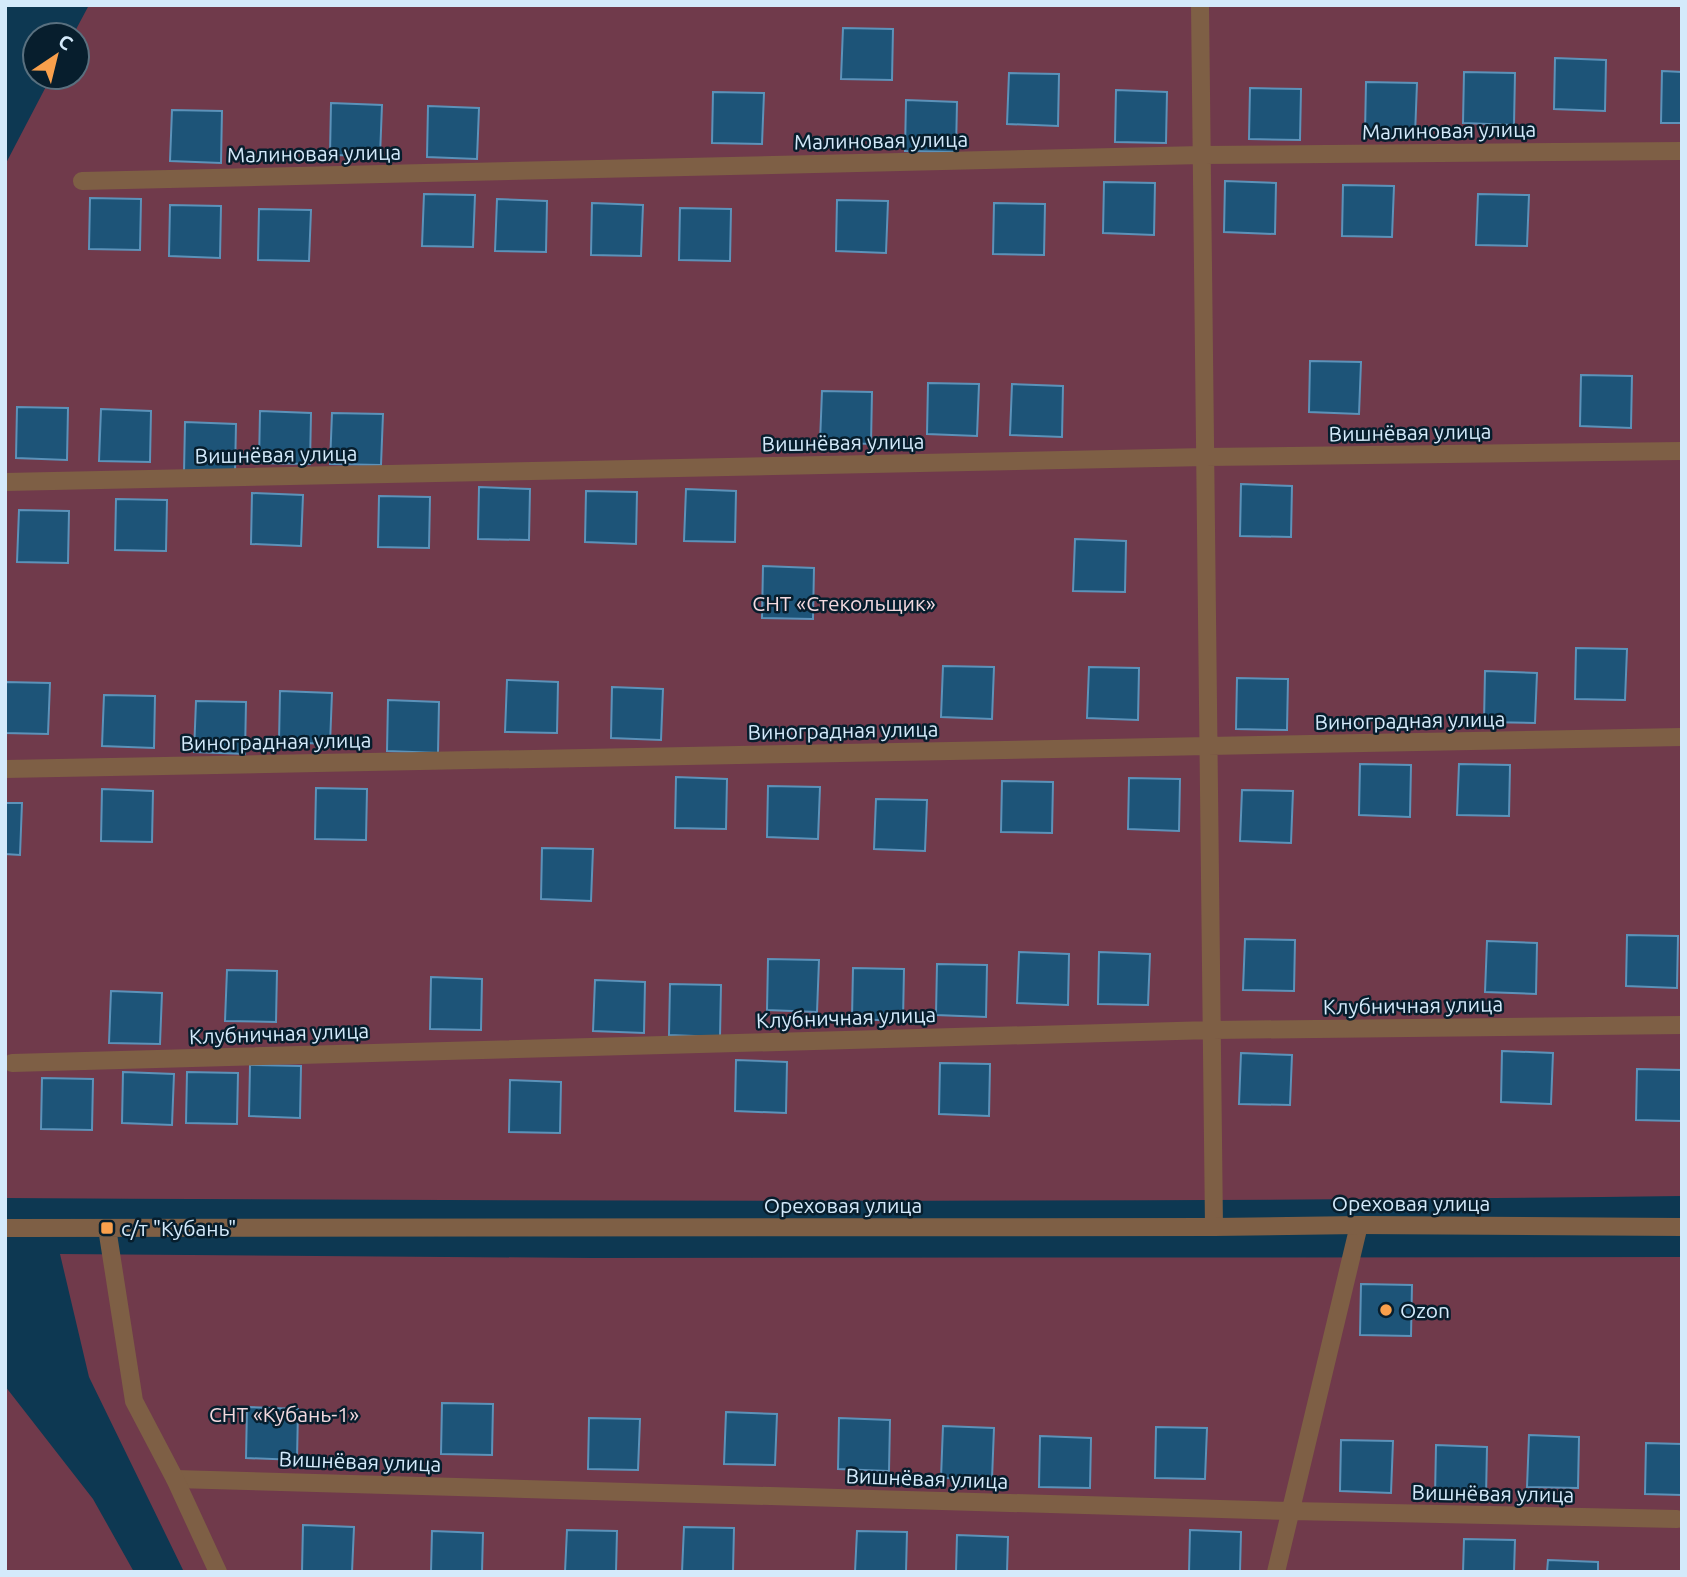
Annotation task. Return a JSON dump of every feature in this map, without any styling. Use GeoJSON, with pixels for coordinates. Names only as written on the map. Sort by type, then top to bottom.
{"type":"FeatureCollection","features":[{"type":"Feature","properties":{"kind":"street"},"geometry":{"type":"LineString","coordinates":[[1200,5],[1214,1227]]}},
{"type":"Feature","properties":{"kind":"street","name":"Малиновая улица"},"geometry":{"type":"LineString","coordinates":[[82,181],[1202,155],[1682,150]]}},
{"type":"Feature","properties":{"kind":"street","name":"Вишнёвая улица"},"geometry":{"type":"LineString","coordinates":[[5,482],[1205,457],[1682,451]]}},
{"type":"Feature","properties":{"kind":"street","name":"Виноградная улица"},"geometry":{"type":"LineString","coordinates":[[5,769],[1682,737]]}},
{"type":"Feature","properties":{"kind":"street","name":"Клубничная улица"},"geometry":{"type":"LineString","coordinates":[[12,1063],[1212,1030],[1682,1025]]}},
{"type":"Feature","properties":{"kind":"street"},"geometry":{"type":"LineString","coordinates":[[1276,1572],[1359,1225]]}},
{"type":"Feature","properties":{"kind":"street","name":"Ореховая улица"},"geometry":{"type":"LineString","coordinates":[[5,1228],[1359,1225],[1682,1227]]}},
{"type":"Feature","properties":{"kind":"street"},"geometry":{"type":"LineString","coordinates":[[107,1228],[134,1401],[175,1479],[218,1572]]}},
{"type":"Feature","properties":{"kind":"street","name":"Вишнёвая улица"},"geometry":{"type":"LineString","coordinates":[[175,1479],[1677,1520]]}},
{"type":"Feature","properties":{"kind":"green space","name":"СНТ «Стекольщик»"},"geometry":{"type":"Polygon","coordinates":[[[89,5],[1682,5],[1682,1196],[843,1201],[5,1198],[5,165],[44,91],[91,91],[91,21],[80,21],[89,5]]]}},
{"type":"Feature","properties":{"kind":"green space","name":"СНТ «Кубань-1»"},"geometry":{"type":"Polygon","coordinates":[[[60,1254],[592,1258],[1682,1257],[1682,1572],[184,1572],[89,1377],[60,1254]]]}},
{"type":"Feature","properties":{"kind":"green space"},"geometry":{"type":"Polygon","coordinates":[[[5,1386],[93,1499],[134,1572],[5,1572],[5,1386]]]}},
{"type":"Feature","properties":{"kind":"building"},"geometry":{"type":"Polygon","coordinates":[[[843,28],[893,29],[892,80],[841,79],[843,28]]]}},
{"type":"Feature","properties":{"kind":"building"},"geometry":{"type":"Polygon","coordinates":[[[1555,58],[1606,60],[1605,111],[1554,109],[1555,58]]]}},
{"type":"Feature","properties":{"kind":"building"},"geometry":{"type":"Polygon","coordinates":[[[1662,71],[1682,72],[1682,123],[1661,123],[1662,71]]]}},
{"type":"Feature","properties":{"kind":"building"},"geometry":{"type":"Polygon","coordinates":[[[1464,72],[1515,73],[1514,125],[1463,123],[1464,72]]]}},
{"type":"Feature","properties":{"kind":"building"},"geometry":{"type":"Polygon","coordinates":[[[1009,73],[1059,74],[1058,126],[1007,124],[1009,73]]]}},
{"type":"Feature","properties":{"kind":"building"},"geometry":{"type":"Polygon","coordinates":[[[1366,82],[1417,83],[1415,135],[1365,133],[1366,82]]]}},
{"type":"Feature","properties":{"kind":"building"},"geometry":{"type":"Polygon","coordinates":[[[1250,88],[1301,89],[1300,140],[1249,139],[1250,88]]]}},
{"type":"Feature","properties":{"kind":"building"},"geometry":{"type":"Polygon","coordinates":[[[1116,90],[1167,92],[1166,143],[1115,142],[1116,90]]]}},
{"type":"Feature","properties":{"kind":"building"},"geometry":{"type":"Polygon","coordinates":[[[713,92],[764,93],[762,144],[712,143],[713,92]]]}},
{"type":"Feature","properties":{"kind":"building"},"geometry":{"type":"Polygon","coordinates":[[[906,100],[957,102],[956,152],[905,151],[906,100]]]}},
{"type":"Feature","properties":{"kind":"building"},"geometry":{"type":"Polygon","coordinates":[[[331,103],[382,105],[380,156],[330,155],[331,103]]]}},
{"type":"Feature","properties":{"kind":"building"},"geometry":{"type":"Polygon","coordinates":[[[428,106],[479,108],[477,159],[427,157],[428,106]]]}},
{"type":"Feature","properties":{"kind":"building"},"geometry":{"type":"Polygon","coordinates":[[[172,110],[222,111],[221,163],[170,161],[172,110]]]}},
{"type":"Feature","properties":{"kind":"building"},"geometry":{"type":"Polygon","coordinates":[[[1225,181],[1276,183],[1275,234],[1224,232],[1225,181]]]}},
{"type":"Feature","properties":{"kind":"building"},"geometry":{"type":"Polygon","coordinates":[[[1104,182],[1155,183],[1154,235],[1103,233],[1104,182]]]}},
{"type":"Feature","properties":{"kind":"building"},"geometry":{"type":"Polygon","coordinates":[[[1343,185],[1394,186],[1392,237],[1342,236],[1343,185]]]}},
{"type":"Feature","properties":{"kind":"building"},"geometry":{"type":"Polygon","coordinates":[[[424,194],[475,195],[473,247],[422,246],[424,194]]]}},
{"type":"Feature","properties":{"kind":"building"},"geometry":{"type":"Polygon","coordinates":[[[1478,194],[1529,195],[1527,246],[1476,245],[1478,194]]]}},
{"type":"Feature","properties":{"kind":"building"},"geometry":{"type":"Polygon","coordinates":[[[90,198],[141,199],[140,250],[89,249],[90,198]]]}},
{"type":"Feature","properties":{"kind":"building"},"geometry":{"type":"Polygon","coordinates":[[[497,199],[547,201],[546,252],[495,251],[497,199]]]}},
{"type":"Feature","properties":{"kind":"building"},"geometry":{"type":"Polygon","coordinates":[[[837,200],[888,201],[886,253],[836,251],[837,200]]]}},
{"type":"Feature","properties":{"kind":"building"},"geometry":{"type":"Polygon","coordinates":[[[592,203],[643,205],[641,256],[591,255],[592,203]]]}},
{"type":"Feature","properties":{"kind":"building"},"geometry":{"type":"Polygon","coordinates":[[[994,203],[1045,204],[1044,255],[993,254],[994,203]]]}},
{"type":"Feature","properties":{"kind":"building"},"geometry":{"type":"Polygon","coordinates":[[[170,205],[221,206],[220,258],[169,256],[170,205]]]}},
{"type":"Feature","properties":{"kind":"building"},"geometry":{"type":"Polygon","coordinates":[[[680,208],[731,209],[730,261],[679,260],[680,208]]]}},
{"type":"Feature","properties":{"kind":"building"},"geometry":{"type":"Polygon","coordinates":[[[259,209],[311,210],[309,261],[258,260],[259,209]]]}},
{"type":"Feature","properties":{"kind":"building"},"geometry":{"type":"Polygon","coordinates":[[[1310,361],[1361,362],[1359,414],[1309,412],[1310,361]]]}},
{"type":"Feature","properties":{"kind":"building"},"geometry":{"type":"Polygon","coordinates":[[[1581,375],[1632,376],[1631,428],[1580,426],[1581,375]]]}},
{"type":"Feature","properties":{"kind":"building"},"geometry":{"type":"Polygon","coordinates":[[[928,383],[979,384],[977,436],[927,434],[928,383]]]}},
{"type":"Feature","properties":{"kind":"building"},"geometry":{"type":"Polygon","coordinates":[[[1012,384],[1063,386],[1062,437],[1010,435],[1012,384]]]}},
{"type":"Feature","properties":{"kind":"building"},"geometry":{"type":"Polygon","coordinates":[[[822,391],[872,392],[871,444],[820,442],[822,391]]]}},
{"type":"Feature","properties":{"kind":"building"},"geometry":{"type":"Polygon","coordinates":[[[17,407],[68,408],[67,460],[16,458],[17,407]]]}},
{"type":"Feature","properties":{"kind":"building"},"geometry":{"type":"Polygon","coordinates":[[[101,409],[151,411],[150,462],[99,461],[101,409]]]}},
{"type":"Feature","properties":{"kind":"building"},"geometry":{"type":"Polygon","coordinates":[[[260,411],[311,413],[310,464],[259,463],[260,411]]]}},
{"type":"Feature","properties":{"kind":"building"},"geometry":{"type":"Polygon","coordinates":[[[332,413],[383,414],[381,465],[330,464],[332,413]]]}},
{"type":"Feature","properties":{"kind":"building"},"geometry":{"type":"Polygon","coordinates":[[[185,422],[236,424],[235,474],[184,473],[185,422]]]}},
{"type":"Feature","properties":{"kind":"building"},"geometry":{"type":"Polygon","coordinates":[[[1241,484],[1292,486],[1291,537],[1240,536],[1241,484]]]}},
{"type":"Feature","properties":{"kind":"building"},"geometry":{"type":"Polygon","coordinates":[[[479,487],[530,489],[529,540],[478,539],[479,487]]]}},
{"type":"Feature","properties":{"kind":"building"},"geometry":{"type":"Polygon","coordinates":[[[686,489],[736,491],[735,542],[684,541],[686,489]]]}},
{"type":"Feature","properties":{"kind":"building"},"geometry":{"type":"Polygon","coordinates":[[[586,491],[637,492],[636,544],[585,542],[586,491]]]}},
{"type":"Feature","properties":{"kind":"building"},"geometry":{"type":"Polygon","coordinates":[[[252,493],[303,495],[301,546],[251,544],[252,493]]]}},
{"type":"Feature","properties":{"kind":"building"},"geometry":{"type":"Polygon","coordinates":[[[379,496],[430,497],[429,548],[378,547],[379,496]]]}},
{"type":"Feature","properties":{"kind":"building"},"geometry":{"type":"Polygon","coordinates":[[[116,499],[167,500],[166,551],[115,550],[116,499]]]}},
{"type":"Feature","properties":{"kind":"building"},"geometry":{"type":"Polygon","coordinates":[[[19,510],[69,511],[68,563],[17,562],[19,510]]]}},
{"type":"Feature","properties":{"kind":"building"},"geometry":{"type":"Polygon","coordinates":[[[1075,539],[1126,541],[1125,592],[1073,591],[1075,539]]]}},
{"type":"Feature","properties":{"kind":"building"},"geometry":{"type":"Polygon","coordinates":[[[763,566],[814,568],[813,619],[762,618],[763,566]]]}},
{"type":"Feature","properties":{"kind":"building"},"geometry":{"type":"Polygon","coordinates":[[[1576,648],[1627,649],[1625,700],[1575,699],[1576,648]]]}},
{"type":"Feature","properties":{"kind":"building"},"geometry":{"type":"Polygon","coordinates":[[[943,666],[994,667],[992,719],[941,717],[943,666]]]}},
{"type":"Feature","properties":{"kind":"building"},"geometry":{"type":"Polygon","coordinates":[[[1089,667],[1139,668],[1138,720],[1087,718],[1089,667]]]}},
{"type":"Feature","properties":{"kind":"building"},"geometry":{"type":"Polygon","coordinates":[[[1485,671],[1537,673],[1535,723],[1484,722],[1485,671]]]}},
{"type":"Feature","properties":{"kind":"building"},"geometry":{"type":"Polygon","coordinates":[[[1237,678],[1288,679],[1287,730],[1236,729],[1237,678]]]}},
{"type":"Feature","properties":{"kind":"building"},"geometry":{"type":"Polygon","coordinates":[[[507,680],[558,682],[557,733],[505,732],[507,680]]]}},
{"type":"Feature","properties":{"kind":"building"},"geometry":{"type":"Polygon","coordinates":[[[5,682],[50,683],[48,734],[5,733],[5,682]]]}},
{"type":"Feature","properties":{"kind":"building"},"geometry":{"type":"Polygon","coordinates":[[[612,687],[663,689],[661,740],[611,738],[612,687]]]}},
{"type":"Feature","properties":{"kind":"building"},"geometry":{"type":"Polygon","coordinates":[[[280,691],[332,693],[330,744],[279,742],[280,691]]]}},
{"type":"Feature","properties":{"kind":"building"},"geometry":{"type":"Polygon","coordinates":[[[104,695],[155,696],[154,748],[102,746],[104,695]]]}},
{"type":"Feature","properties":{"kind":"building"},"geometry":{"type":"Polygon","coordinates":[[[388,700],[439,702],[438,753],[387,751],[388,700]]]}},
{"type":"Feature","properties":{"kind":"building"},"geometry":{"type":"Polygon","coordinates":[[[196,701],[246,702],[245,754],[194,752],[196,701]]]}},
{"type":"Feature","properties":{"kind":"building"},"geometry":{"type":"Polygon","coordinates":[[[1360,764],[1411,765],[1410,817],[1359,815],[1360,764]]]}},
{"type":"Feature","properties":{"kind":"building"},"geometry":{"type":"Polygon","coordinates":[[[1459,764],[1510,765],[1509,816],[1457,815],[1459,764]]]}},
{"type":"Feature","properties":{"kind":"building"},"geometry":{"type":"Polygon","coordinates":[[[676,777],[727,779],[726,829],[675,828],[676,777]]]}},
{"type":"Feature","properties":{"kind":"building"},"geometry":{"type":"Polygon","coordinates":[[[1129,778],[1180,779],[1179,831],[1128,829],[1129,778]]]}},
{"type":"Feature","properties":{"kind":"building"},"geometry":{"type":"Polygon","coordinates":[[[1002,781],[1053,782],[1052,833],[1001,832],[1002,781]]]}},
{"type":"Feature","properties":{"kind":"building"},"geometry":{"type":"Polygon","coordinates":[[[768,786],[820,787],[818,839],[767,837],[768,786]]]}},
{"type":"Feature","properties":{"kind":"building"},"geometry":{"type":"Polygon","coordinates":[[[316,788],[367,789],[366,840],[315,839],[316,788]]]}},
{"type":"Feature","properties":{"kind":"building"},"geometry":{"type":"Polygon","coordinates":[[[102,789],[153,791],[152,842],[101,841],[102,789]]]}},
{"type":"Feature","properties":{"kind":"building"},"geometry":{"type":"Polygon","coordinates":[[[1242,790],[1293,791],[1291,843],[1240,841],[1242,790]]]}},
{"type":"Feature","properties":{"kind":"building"},"geometry":{"type":"Polygon","coordinates":[[[876,799],[927,800],[925,851],[874,849],[876,799]]]}},
{"type":"Feature","properties":{"kind":"building"},"geometry":{"type":"Polygon","coordinates":[[[5,803],[22,803],[20,855],[5,854],[5,803]]]}},
{"type":"Feature","properties":{"kind":"building"},"geometry":{"type":"Polygon","coordinates":[[[542,848],[593,849],[591,901],[541,899],[542,848]]]}},
{"type":"Feature","properties":{"kind":"building"},"geometry":{"type":"Polygon","coordinates":[[[1627,935],[1678,936],[1677,988],[1626,986],[1627,935]]]}},
{"type":"Feature","properties":{"kind":"building"},"geometry":{"type":"Polygon","coordinates":[[[1245,939],[1295,940],[1294,991],[1243,990],[1245,939]]]}},
{"type":"Feature","properties":{"kind":"building"},"geometry":{"type":"Polygon","coordinates":[[[1487,941],[1537,943],[1536,994],[1485,992],[1487,941]]]}},
{"type":"Feature","properties":{"kind":"building"},"geometry":{"type":"Polygon","coordinates":[[[1019,952],[1069,954],[1068,1005],[1017,1003],[1019,952]]]}},
{"type":"Feature","properties":{"kind":"building"},"geometry":{"type":"Polygon","coordinates":[[[1099,952],[1150,954],[1148,1005],[1098,1004],[1099,952]]]}},
{"type":"Feature","properties":{"kind":"building"},"geometry":{"type":"Polygon","coordinates":[[[768,959],[819,960],[817,1012],[767,1010],[768,959]]]}},
{"type":"Feature","properties":{"kind":"building"},"geometry":{"type":"Polygon","coordinates":[[[937,964],[987,965],[986,1017],[936,1015],[937,964]]]}},
{"type":"Feature","properties":{"kind":"building"},"geometry":{"type":"Polygon","coordinates":[[[853,968],[904,969],[903,1021],[852,1019],[853,968]]]}},
{"type":"Feature","properties":{"kind":"building"},"geometry":{"type":"Polygon","coordinates":[[[227,970],[277,971],[276,1022],[225,1021],[227,970]]]}},
{"type":"Feature","properties":{"kind":"building"},"geometry":{"type":"Polygon","coordinates":[[[431,977],[482,979],[481,1030],[430,1029],[431,977]]]}},
{"type":"Feature","properties":{"kind":"building"},"geometry":{"type":"Polygon","coordinates":[[[595,980],[645,982],[644,1033],[593,1031],[595,980]]]}},
{"type":"Feature","properties":{"kind":"building"},"geometry":{"type":"Polygon","coordinates":[[[670,984],[721,985],[720,1037],[669,1035],[670,984]]]}},
{"type":"Feature","properties":{"kind":"building"},"geometry":{"type":"Polygon","coordinates":[[[111,991],[162,993],[160,1044],[109,1043],[111,991]]]}},
{"type":"Feature","properties":{"kind":"building"},"geometry":{"type":"Polygon","coordinates":[[[1502,1051],[1553,1053],[1551,1104],[1501,1102],[1502,1051]]]}},
{"type":"Feature","properties":{"kind":"building"},"geometry":{"type":"Polygon","coordinates":[[[1241,1053],[1292,1055],[1290,1105],[1239,1104],[1241,1053]]]}},
{"type":"Feature","properties":{"kind":"building"},"geometry":{"type":"Polygon","coordinates":[[[736,1060],[787,1062],[786,1113],[735,1111],[736,1060]]]}},
{"type":"Feature","properties":{"kind":"building"},"geometry":{"type":"Polygon","coordinates":[[[940,1063],[990,1064],[989,1116],[939,1114],[940,1063]]]}},
{"type":"Feature","properties":{"kind":"building"},"geometry":{"type":"Polygon","coordinates":[[[250,1065],[301,1066],[300,1118],[249,1116],[250,1065]]]}},
{"type":"Feature","properties":{"kind":"building"},"geometry":{"type":"Polygon","coordinates":[[[1637,1069],[1682,1070],[1682,1121],[1636,1120],[1637,1069]]]}},
{"type":"Feature","properties":{"kind":"building"},"geometry":{"type":"Polygon","coordinates":[[[123,1072],[174,1074],[172,1125],[122,1123],[123,1072]]]}},
{"type":"Feature","properties":{"kind":"building"},"geometry":{"type":"Polygon","coordinates":[[[187,1072],[238,1073],[237,1124],[186,1123],[187,1072]]]}},
{"type":"Feature","properties":{"kind":"building"},"geometry":{"type":"Polygon","coordinates":[[[42,1078],[93,1079],[92,1130],[41,1129],[42,1078]]]}},
{"type":"Feature","properties":{"kind":"building"},"geometry":{"type":"Polygon","coordinates":[[[510,1080],[561,1082],[560,1133],[509,1132],[510,1080]]]}},
{"type":"Feature","properties":{"kind":"building","name":"Ozon"},"geometry":{"type":"Polygon","coordinates":[[[1361,1284],[1412,1285],[1411,1336],[1360,1335],[1361,1284]]]}},
{"type":"Feature","properties":{"kind":"building"},"geometry":{"type":"Polygon","coordinates":[[[442,1403],[493,1404],[492,1455],[441,1454],[442,1403]]]}},
{"type":"Feature","properties":{"kind":"building"},"geometry":{"type":"Polygon","coordinates":[[[247,1407],[298,1409],[297,1460],[246,1458],[247,1407]]]}},
{"type":"Feature","properties":{"kind":"building"},"geometry":{"type":"Polygon","coordinates":[[[726,1412],[777,1414],[775,1465],[724,1464],[726,1412]]]}},
{"type":"Feature","properties":{"kind":"building"},"geometry":{"type":"Polygon","coordinates":[[[589,1418],[640,1419],[638,1470],[588,1469],[589,1418]]]}},
{"type":"Feature","properties":{"kind":"building"},"geometry":{"type":"Polygon","coordinates":[[[839,1418],[890,1420],[889,1471],[838,1469],[839,1418]]]}},
{"type":"Feature","properties":{"kind":"building"},"geometry":{"type":"Polygon","coordinates":[[[943,1426],[994,1428],[992,1479],[941,1478],[943,1426]]]}},
{"type":"Feature","properties":{"kind":"building"},"geometry":{"type":"Polygon","coordinates":[[[1156,1427],[1207,1428],[1205,1479],[1155,1478],[1156,1427]]]}},
{"type":"Feature","properties":{"kind":"building"},"geometry":{"type":"Polygon","coordinates":[[[1529,1435],[1579,1437],[1578,1488],[1527,1487],[1529,1435]]]}},
{"type":"Feature","properties":{"kind":"building"},"geometry":{"type":"Polygon","coordinates":[[[1040,1436],[1091,1438],[1090,1488],[1039,1487],[1040,1436]]]}},
{"type":"Feature","properties":{"kind":"building"},"geometry":{"type":"Polygon","coordinates":[[[1341,1440],[1393,1441],[1391,1493],[1340,1491],[1341,1440]]]}},
{"type":"Feature","properties":{"kind":"building"},"geometry":{"type":"Polygon","coordinates":[[[1646,1443],[1682,1444],[1682,1495],[1645,1494],[1646,1443]]]}},
{"type":"Feature","properties":{"kind":"building"},"geometry":{"type":"Polygon","coordinates":[[[1436,1445],[1487,1447],[1486,1498],[1435,1496],[1436,1445]]]}},
{"type":"Feature","properties":{"kind":"building"},"geometry":{"type":"Polygon","coordinates":[[[303,1525],[354,1527],[352,1572],[302,1572],[303,1525]]]}},
{"type":"Feature","properties":{"kind":"building"},"geometry":{"type":"Polygon","coordinates":[[[684,1527],[734,1528],[733,1572],[682,1572],[684,1527]]]}},
{"type":"Feature","properties":{"kind":"building"},"geometry":{"type":"Polygon","coordinates":[[[567,1530],[617,1531],[616,1572],[565,1572],[567,1530]]]}},
{"type":"Feature","properties":{"kind":"building"},"geometry":{"type":"Polygon","coordinates":[[[1190,1530],[1241,1532],[1240,1572],[1189,1572],[1190,1530]]]}},
{"type":"Feature","properties":{"kind":"building"},"geometry":{"type":"Polygon","coordinates":[[[432,1531],[483,1533],[482,1572],[431,1572],[432,1531]]]}},
{"type":"Feature","properties":{"kind":"building"},"geometry":{"type":"Polygon","coordinates":[[[857,1531],[907,1532],[906,1572],[855,1572],[857,1531]]]}},
{"type":"Feature","properties":{"kind":"building"},"geometry":{"type":"Polygon","coordinates":[[[957,1535],[1008,1537],[1007,1572],[956,1572],[957,1535]]]}},
{"type":"Feature","properties":{"kind":"building"},"geometry":{"type":"Polygon","coordinates":[[[1464,1539],[1515,1540],[1514,1572],[1463,1572],[1464,1539]]]}},
{"type":"Feature","properties":{"kind":"building"},"geometry":{"type":"Polygon","coordinates":[[[1548,1560],[1598,1562],[1598,1572],[1547,1572],[1548,1560]]]}},
{"type":"Feature","properties":{"kind":"place","name":"с/т \"Кубань\""},"geometry":{"type":"Point","coordinates":[107,1228]}},
{"type":"Feature","properties":{"kind":"place","name":"Ozon"},"geometry":{"type":"Point","coordinates":[1386,1310]}}]}
